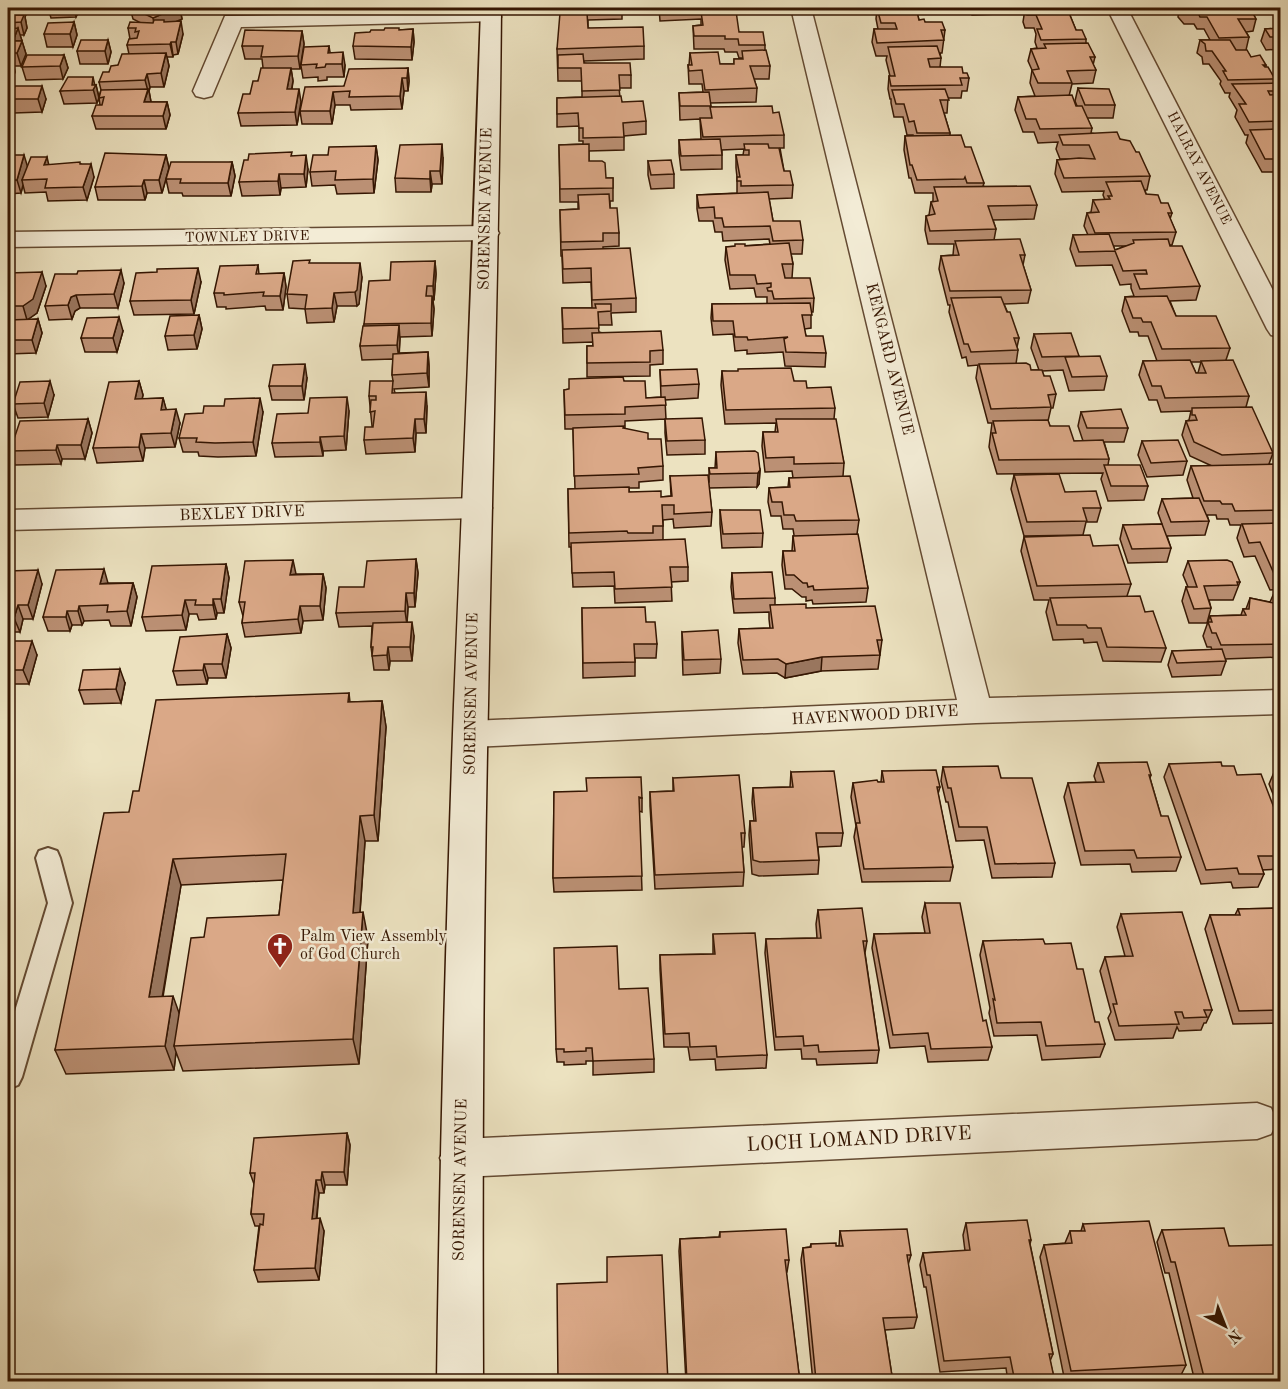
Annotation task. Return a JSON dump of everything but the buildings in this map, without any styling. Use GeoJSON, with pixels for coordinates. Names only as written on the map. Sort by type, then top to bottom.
{"type":"FeatureCollection","features":[{"type":"Feature","properties":{"kind":"street","name":"KENGARD AVENUE"},"geometry":{"type":"LineString","coordinates":[[801,8],[976,711]]}},
{"type":"Feature","properties":{"kind":"street","name":"HALRAY AVENUE"},"geometry":{"type":"LineString","coordinates":[[1117,8],[1281,330]]}},
{"type":"Feature","properties":{"kind":"street"},"geometry":{"type":"LineString","coordinates":[[204,91],[233,21],[491,13]]}},
{"type":"Feature","properties":{"kind":"street","name":"SORENSEN AVENUE"},"geometry":{"type":"LineString","coordinates":[[460,1382],[461,1158],[491,13]]}},
{"type":"Feature","properties":{"kind":"street","name":"TOWNLEY DRIVE"},"geometry":{"type":"LineString","coordinates":[[8,240],[487,233]]}},
{"type":"Feature","properties":{"kind":"street","name":"BEXLEY DRIVE"},"geometry":{"type":"LineString","coordinates":[[8,520],[477,508]]}},
{"type":"Feature","properties":{"kind":"street","name":"HAVENWOOD DRIVE"},"geometry":{"type":"LineString","coordinates":[[471,734],[976,711],[1281,702]]}},
{"type":"Feature","properties":{"kind":"street","name":"LOCH LOMAND DRIVE"},"geometry":{"type":"LineString","coordinates":[[461,1158],[1257,1121]]}},
{"type":"Feature","properties":{"kind":"lane"},"geometry":{"type":"LineString","coordinates":[[8,1077],[60,903],[48,858]]}},
{"type":"Feature","properties":{"kind":"place","name":"Palm View Assembly of God Church"},"geometry":{"type":"Point","coordinates":[280,969]}}]}
